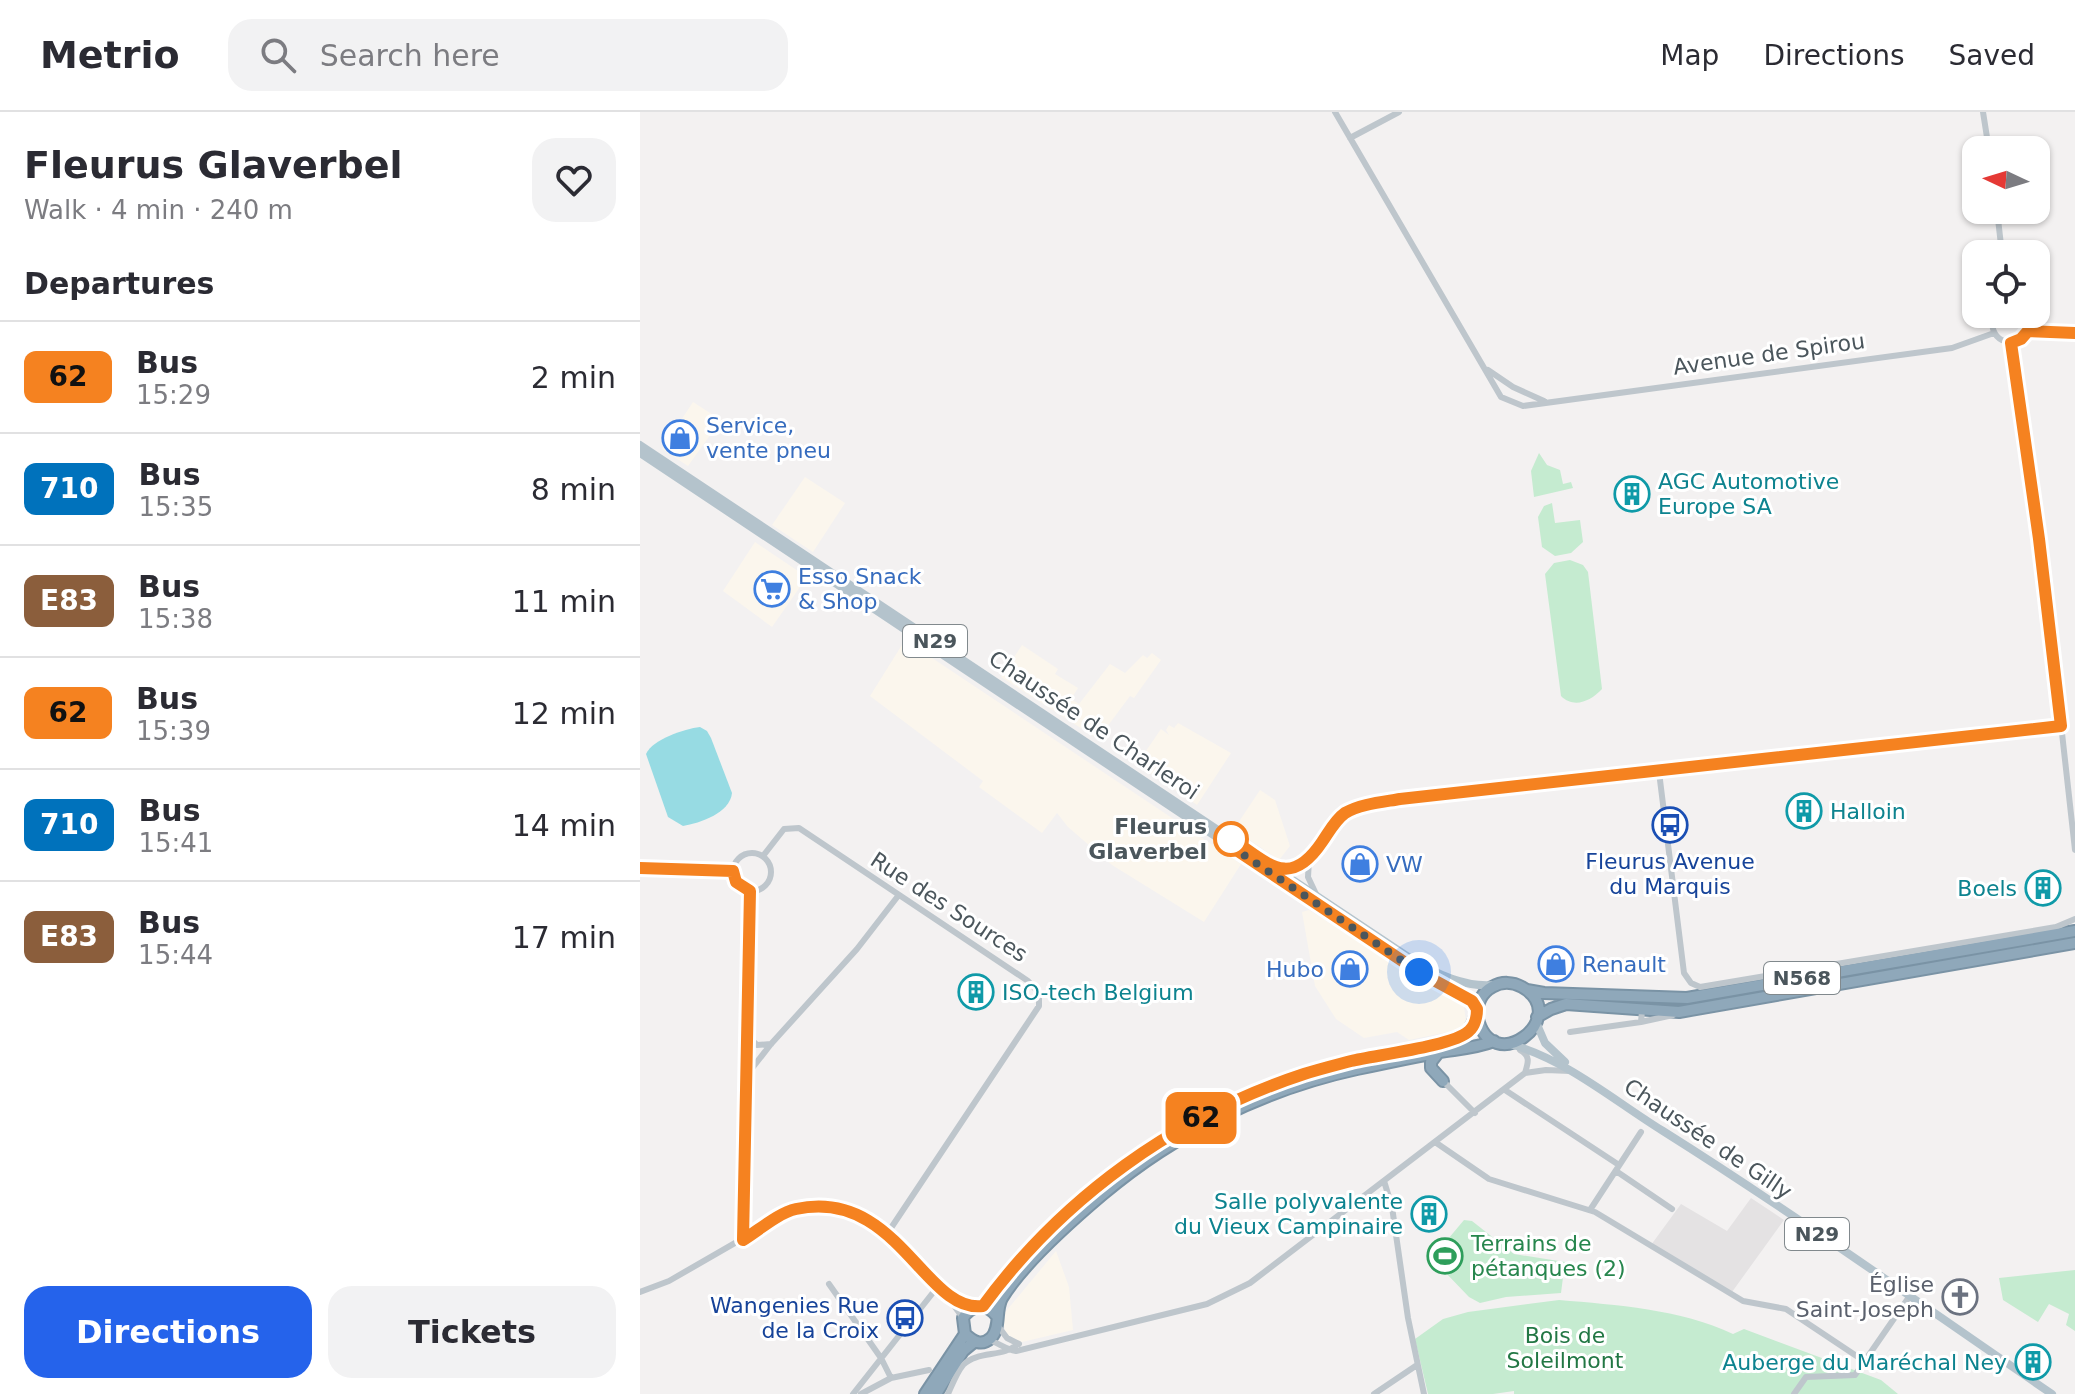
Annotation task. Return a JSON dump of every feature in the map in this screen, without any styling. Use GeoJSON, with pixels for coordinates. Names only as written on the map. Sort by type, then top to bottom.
{"type":"FeatureCollection","features":[{"type":"Feature","properties":{"kind":"highway","name":"N568"},"geometry":{"type":"LineString","coordinates":[[1527,990],[1687,998],[2075,931]]}},
{"type":"Feature","properties":{"kind":"highway","name":"N568"},"geometry":{"type":"LineString","coordinates":[[1537,1020],[1566,1004],[1641,1017],[1679,1012],[2075,943]]}},
{"type":"Feature","properties":{"kind":"highway"},"geometry":{"type":"LineString","coordinates":[[925,1394],[965,1334],[963,1318],[978,1307],[1070,1207],[1154,1146],[1195,1121],[1247,1096],[1305,1074],[1349,1061],[1460,1037],[1470,1031],[1482,996],[1497,984],[1513,983],[1527,990],[1536,1002],[1537,1020],[1524,1039],[1510,1044],[1494,1041],[1353,1070],[1250,1104],[1200,1128],[1120,1180],[1080,1213],[1002,1299],[989,1340],[974,1342],[965,1334]]}},
{"type":"Feature","properties":{"kind":"highway"},"geometry":{"type":"LineString","coordinates":[[1477,1012],[1482,1030],[1494,1041]]}},
{"type":"Feature","properties":{"kind":"highway"},"geometry":{"type":"LineString","coordinates":[[1438,1053],[1431,1062],[1431,1068],[1443,1081]]}},
{"type":"Feature","properties":{"kind":"highway"},"geometry":{"type":"LineString","coordinates":[[978,1307],[997,1320]]}},
{"type":"Feature","properties":{"kind":"highway"},"geometry":{"type":"LineString","coordinates":[[936,1394],[963,1351],[974,1342]]}},
{"type":"Feature","properties":{"kind":"main road","name":"Chaussée de Charleroi"},"geometry":{"type":"LineString","coordinates":[[640,445],[1175,806],[1435,972],[1477,985],[1497,984]]}},
{"type":"Feature","properties":{"kind":"main road","name":"Chaussée de Charleroi"},"geometry":{"type":"LineString","coordinates":[[640,453],[868,601]]}},
{"type":"Feature","properties":{"kind":"main road","name":"Chaussée de Charleroi"},"geometry":{"type":"LineString","coordinates":[[1228,840],[1419,972],[1468,998],[1477,1012]]}},
{"type":"Feature","properties":{"kind":"main road","name":"Chaussée de Gilly"},"geometry":{"type":"LineString","coordinates":[[1537,1020],[1545,1043],[1581,1076]]}},
{"type":"Feature","properties":{"kind":"main road","name":"Chaussée de Gilly"},"geometry":{"type":"LineString","coordinates":[[1510,1044],[1544,1055],[1581,1076],[2052,1394]]}},
{"type":"Feature","properties":{"kind":"street","name":"Avenue de Spirou"},"geometry":{"type":"LineString","coordinates":[[1335,112],[1501,397],[1523,406],[1952,348],[1994,333]]}},
{"type":"Feature","properties":{"kind":"street"},"geometry":{"type":"LineString","coordinates":[[1350,138],[1399,112]]}},
{"type":"Feature","properties":{"kind":"street"},"geometry":{"type":"LineString","coordinates":[[1983,112],[1987,136]]}},
{"type":"Feature","properties":{"kind":"street"},"geometry":{"type":"LineString","coordinates":[[2050,326],[2064,332]]}},
{"type":"Feature","properties":{"kind":"street"},"geometry":{"type":"LineString","coordinates":[[1993,328],[2001,341],[2011,343],[2021,339],[2028,331],[2075,333]]}},
{"type":"Feature","properties":{"kind":"street"},"geometry":{"type":"LineString","coordinates":[[2011,343],[2075,830]]}},
{"type":"Feature","properties":{"kind":"street","name":"Avenue de Spirou"},"geometry":{"type":"LineString","coordinates":[[1484,367],[1513,387],[1548,402]]}},
{"type":"Feature","properties":{"kind":"street"},"geometry":{"type":"LineString","coordinates":[[1275,868],[1296,868],[1309,860],[1332,826],[1350,810],[1400,799],[2061,726]]}},
{"type":"Feature","properties":{"kind":"street"},"geometry":{"type":"LineString","coordinates":[[1659,772],[1684,973],[1691,983],[1700,987],[1715,987],[2056,927],[2075,919]]}},
{"type":"Feature","properties":{"kind":"street"},"geometry":{"type":"LineString","coordinates":[[2073,818],[2075,850]]}},
{"type":"Feature","properties":{"kind":"street","name":"Rue des Sources"},"geometry":{"type":"LineString","coordinates":[[763,856],[784,829],[799,828],[1028,981],[1039,993],[1039,1006],[887,1234]]}},
{"type":"Feature","properties":{"kind":"street"},"geometry":{"type":"LineString","coordinates":[[746,854],[763,856],[771,866],[770,878],[762,888],[750,891],[736,882],[733,871],[737,861],[746,854]]}},
{"type":"Feature","properties":{"kind":"street"},"geometry":{"type":"LineString","coordinates":[[1309,860],[1308,877],[1319,897]]}},
{"type":"Feature","properties":{"kind":"street"},"geometry":{"type":"LineString","coordinates":[[640,868],[733,871]]}},
{"type":"Feature","properties":{"kind":"street"},"geometry":{"type":"LineString","coordinates":[[743,1240],[750,891]]}},
{"type":"Feature","properties":{"kind":"street"},"geometry":{"type":"LineString","coordinates":[[746,1076],[857,949],[898,896]]}},
{"type":"Feature","properties":{"kind":"street"},"geometry":{"type":"LineString","coordinates":[[1570,1032],[1641,1017]]}},
{"type":"Feature","properties":{"kind":"street"},"geometry":{"type":"LineString","coordinates":[[748,1036],[757,1045],[771,1044]]}},
{"type":"Feature","properties":{"kind":"street"},"geometry":{"type":"LineString","coordinates":[[989,1340],[1016,1351],[1207,1304],[1250,1283],[1525,1073],[1529,1061],[1526,1053],[1510,1044]]}},
{"type":"Feature","properties":{"kind":"street"},"geometry":{"type":"LineString","coordinates":[[1525,1073],[1570,1071]]}},
{"type":"Feature","properties":{"kind":"street"},"geometry":{"type":"LineString","coordinates":[[1443,1081],[1475,1113]]}},
{"type":"Feature","properties":{"kind":"street"},"geometry":{"type":"LineString","coordinates":[[1505,1090],[1672,1209]]}},
{"type":"Feature","properties":{"kind":"street"},"geometry":{"type":"LineString","coordinates":[[1590,1210],[1641,1132]]}},
{"type":"Feature","properties":{"kind":"street"},"geometry":{"type":"LineString","coordinates":[[1435,1142],[1489,1179],[1590,1210],[1743,1301],[1786,1309],[1864,1361]]}},
{"type":"Feature","properties":{"kind":"street"},"geometry":{"type":"LineString","coordinates":[[1384,1181],[1392,1207],[1424,1394]]}},
{"type":"Feature","properties":{"kind":"street"},"geometry":{"type":"LineString","coordinates":[[640,1292],[669,1281],[794,1209],[832,1206],[864,1216],[887,1234],[939,1285],[963,1318]]}},
{"type":"Feature","properties":{"kind":"street"},"geometry":{"type":"LineString","coordinates":[[829,1284],[881,1358],[891,1378]]}},
{"type":"Feature","properties":{"kind":"street"},"geometry":{"type":"LineString","coordinates":[[853,1394],[939,1285]]}},
{"type":"Feature","properties":{"kind":"street"},"geometry":{"type":"LineString","coordinates":[[1794,1394],[1806,1377],[1855,1375],[1909,1297]]}},
{"type":"Feature","properties":{"kind":"street"},"geometry":{"type":"LineString","coordinates":[[949,1298],[978,1307]]}},
{"type":"Feature","properties":{"kind":"street"},"geometry":{"type":"LineString","coordinates":[[997,1320],[1007,1338],[1026,1347]]}},
{"type":"Feature","properties":{"kind":"street"},"geometry":{"type":"LineString","coordinates":[[948,1394],[963,1365],[975,1357],[1010,1350],[1017,1344]]}},
{"type":"Feature","properties":{"kind":"street"},"geometry":{"type":"LineString","coordinates":[[1374,1394],[1417,1365]]}},
{"type":"Feature","properties":{"kind":"street"},"geometry":{"type":"LineString","coordinates":[[861,1394],[891,1378],[929,1370]]}},
{"type":"Feature","properties":{"kind":"shaded area"},"geometry":{"type":"Polygon","coordinates":[[[693,402],[721,420],[688,466],[662,449],[693,402]]]}},
{"type":"Feature","properties":{"kind":"shaded area"},"geometry":{"type":"Polygon","coordinates":[[[805,477],[845,503],[813,552],[772,525],[805,477]]]}},
{"type":"Feature","properties":{"kind":"shaded area"},"geometry":{"type":"Polygon","coordinates":[[[755,542],[807,577],[772,627],[723,591],[755,542]]]}},
{"type":"Feature","properties":{"kind":"shaded area"},"geometry":{"type":"Polygon","coordinates":[[[905,640],[1241,864],[1204,922],[1112,865],[1068,827],[1057,813],[1042,833],[979,787],[983,781],[870,696],[905,640]]]}},
{"type":"Feature","properties":{"kind":"shaded area"},"geometry":{"type":"Polygon","coordinates":[[[1022,645],[1058,669],[1055,674],[1078,688],[1071,699],[1079,704],[1110,664],[1125,673],[1143,655],[1147,658],[1152,653],[1161,660],[1134,698],[1130,696],[1098,739],[1001,677],[1022,645]]]}},
{"type":"Feature","properties":{"kind":"shaded area"},"geometry":{"type":"Polygon","coordinates":[[[1178,723],[1231,753],[1197,805],[1137,764],[1161,729],[1169,735],[1166,730],[1169,725],[1174,728],[1178,723]]]}},
{"type":"Feature","properties":{"kind":"shaded area"},"geometry":{"type":"Polygon","coordinates":[[[1260,790],[1275,800],[1290,846],[1279,860],[1234,829],[1260,790]]]}},
{"type":"Feature","properties":{"kind":"shaded area"},"geometry":{"type":"Polygon","coordinates":[[[1309,910],[1408,973],[1463,1000],[1467,1028],[1409,1040],[1397,1032],[1364,1038],[1336,1019],[1315,986],[1302,912],[1309,910]]]}},
{"type":"Feature","properties":{"kind":"shaded area"},"geometry":{"type":"Polygon","coordinates":[[[1751,1198],[1784,1220],[1732,1292],[1651,1245],[1681,1204],[1727,1231],[1751,1198]]]}},
{"type":"Feature","properties":{"kind":"shaded area"},"geometry":{"type":"Polygon","coordinates":[[[1056,1251],[1069,1287],[1073,1330],[1022,1342],[1006,1334],[1002,1316],[1056,1251]]]}},
{"type":"Feature","properties":{"kind":"green space"},"geometry":{"type":"Polygon","coordinates":[[[1539,453],[1547,465],[1560,470],[1563,484],[1571,482],[1573,488],[1534,497],[1531,471],[1539,453]]]}},
{"type":"Feature","properties":{"kind":"green space"},"geometry":{"type":"Polygon","coordinates":[[[1552,503],[1555,523],[1580,520],[1583,542],[1571,553],[1555,556],[1542,547],[1538,517],[1544,506],[1552,503]]]}},
{"type":"Feature","properties":{"kind":"green space"},"geometry":{"type":"Polygon","coordinates":[[[1570,560],[1583,565],[1588,572],[1602,689],[1588,700],[1577,703],[1561,696],[1545,574],[1554,563],[1570,560]]]}},
{"type":"Feature","properties":{"kind":"green space"},"geometry":{"type":"Polygon","coordinates":[[[1464,1220],[1472,1221],[1514,1254],[1565,1262],[1561,1293],[1506,1297],[1480,1303],[1469,1297],[1444,1271],[1454,1260],[1443,1245],[1464,1220]]]}},
{"type":"Feature","properties":{"kind":"green space"},"geometry":{"type":"Polygon","coordinates":[[[2075,1270],[2075,1331],[2066,1325],[2069,1314],[2049,1304],[2038,1322],[2003,1300],[1999,1278],[2075,1270]]]}},
{"type":"Feature","properties":{"kind":"green space","name":"Bois de Soleilmont"},"geometry":{"type":"Polygon","coordinates":[[[1559,1300],[1626,1306],[1670,1314],[1733,1334],[1744,1329],[1881,1380],[1898,1394],[1514,1394],[1514,1391],[1428,1394],[1415,1339],[1443,1319],[1468,1312],[1559,1300]]]}},
{"type":"Feature","properties":{"kind":"water"},"geometry":{"type":"Polygon","coordinates":[[[700,727],[711,738],[732,793],[720,811],[705,820],[683,826],[668,817],[646,754],[662,739],[700,727]]]}},
{"type":"Feature","properties":{"kind":"bus line","name":"62"},"geometry":{"type":"LineString","coordinates":[[640,868],[733,871],[736,882],[750,891],[743,1240],[794,1209],[832,1206],[864,1216],[887,1234],[949,1298],[974,1307],[983,1306],[1070,1207],[1154,1146],[1195,1121],[1247,1096],[1305,1074],[1349,1061],[1450,1040],[1470,1031],[1477,1015],[1472,1001],[1419,972],[1226,843],[1230,838],[1275,868],[1289,869],[1309,860],[1342,815],[1350,810],[1400,799],[2061,726],[2046,589],[2011,343],[2021,339],[2028,331],[2075,333]]}},
{"type":"Feature","properties":{"kind":"place","name":"Service, vente pneu"},"geometry":{"type":"Point","coordinates":[680,438]}},
{"type":"Feature","properties":{"kind":"place","name":"AGC Automotive Europe SA"},"geometry":{"type":"Point","coordinates":[1632,494]}},
{"type":"Feature","properties":{"kind":"place","name":"Esso Snack & Shop"},"geometry":{"type":"Point","coordinates":[772,589]}},
{"type":"Feature","properties":{"kind":"place","name":"Halloin"},"geometry":{"type":"Point","coordinates":[1804,811]}},
{"type":"Feature","properties":{"kind":"place","name":"Fleurus Avenue du Marquis"},"geometry":{"type":"Point","coordinates":[1670,825]}},
{"type":"Feature","properties":{"kind":"place","name":"Fleurus Glaverbel"},"geometry":{"type":"Point","coordinates":[1231,839]}},
{"type":"Feature","properties":{"kind":"place","name":"VW"},"geometry":{"type":"Point","coordinates":[1360,864]}},
{"type":"Feature","properties":{"kind":"place","name":"Boels"},"geometry":{"type":"Point","coordinates":[2043,888]}},
{"type":"Feature","properties":{"kind":"place","name":"Renault"},"geometry":{"type":"Point","coordinates":[1556,964]}},
{"type":"Feature","properties":{"kind":"place","name":"Hubo"},"geometry":{"type":"Point","coordinates":[1350,969]}},
{"type":"Feature","properties":{"kind":"place","name":"ISO-tech Belgium"},"geometry":{"type":"Point","coordinates":[976,992]}},
{"type":"Feature","properties":{"kind":"place","name":"Salle polyvalente du Vieux Campinaire"},"geometry":{"type":"Point","coordinates":[1429,1214]}},
{"type":"Feature","properties":{"kind":"place","name":"Terrains de pétanques (2)"},"geometry":{"type":"Point","coordinates":[1445,1256]}},
{"type":"Feature","properties":{"kind":"place","name":"Église Saint-Joseph"},"geometry":{"type":"Point","coordinates":[1960,1297]}},
{"type":"Feature","properties":{"kind":"place","name":"Wangenies Rue de la Croix"},"geometry":{"type":"Point","coordinates":[905,1318]}},
{"type":"Feature","properties":{"kind":"place","name":"Auberge du Maréchal Ney"},"geometry":{"type":"Point","coordinates":[2033,1362]}},
{"type":"Feature","properties":{"kind":"route"},"geometry":{"type":"LineString","coordinates":[[1231,839],[1226,843],[1419,972]]}}]}
